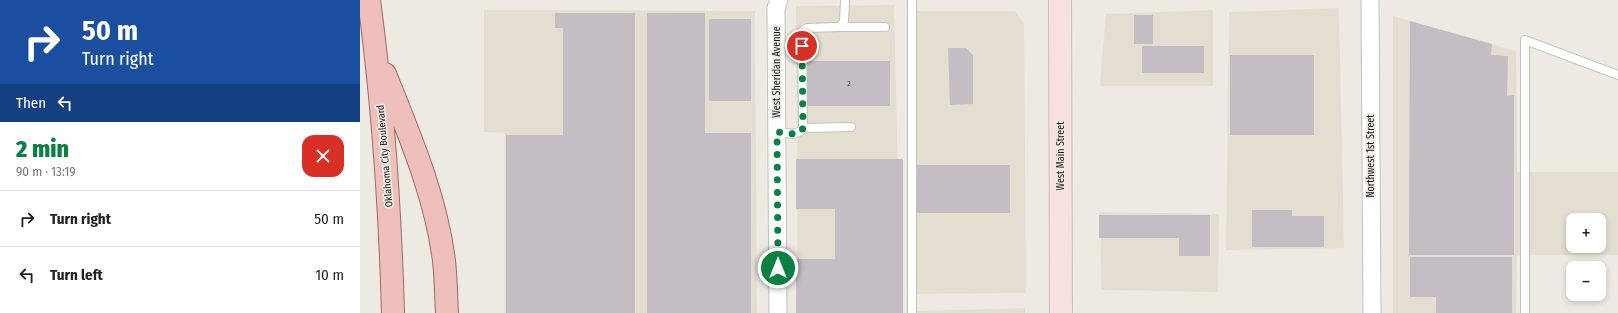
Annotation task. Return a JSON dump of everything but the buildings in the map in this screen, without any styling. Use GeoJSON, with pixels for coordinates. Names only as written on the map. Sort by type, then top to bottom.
{"type":"FeatureCollection","features":[{"type":"Feature","properties":{"kind":"main road","name":"Oklahoma City Boulevard"},"geometry":{"type":"LineString","coordinates":[[369,0],[376,49],[388,187],[393,313]]}},
{"type":"Feature","properties":{"kind":"main road","name":"West Main Street"},"geometry":{"type":"LineString","coordinates":[[1060,0],[1061,313]]}},
{"type":"Feature","properties":{"kind":"main road"},"geometry":{"type":"LineString","coordinates":[[376,49],[409,133],[432,202],[444,261],[447,313]]}},
{"type":"Feature","properties":{"kind":"street","name":"West Sheridan Avenue"},"geometry":{"type":"LineString","coordinates":[[778,313],[776,8],[779,0]]}},
{"type":"Feature","properties":{"kind":"street","name":"Northwest 1st Street"},"geometry":{"type":"LineString","coordinates":[[1370,0],[1372,313]]}},
{"type":"Feature","properties":{"kind":"lane"},"geometry":{"type":"LineString","coordinates":[[840,26],[844,21],[845,0]]}},
{"type":"Feature","properties":{"kind":"lane"},"geometry":{"type":"LineString","coordinates":[[912,0],[912,313]]}},
{"type":"Feature","properties":{"kind":"lane"},"geometry":{"type":"LineString","coordinates":[[777,132],[794,134],[801,132],[803,128],[802,31],[807,28],[840,26],[885,27]]}},
{"type":"Feature","properties":{"kind":"lane"},"geometry":{"type":"LineString","coordinates":[[1525,313],[1525,40],[1618,75]]}},
{"type":"Feature","properties":{"kind":"lane"},"geometry":{"type":"LineString","coordinates":[[803,128],[851,127]]}},
{"type":"Feature","properties":{"kind":"shaded area"},"geometry":{"type":"Polygon","coordinates":[[[894,5],[901,313],[798,313],[796,6],[894,5]]]}},
{"type":"Feature","properties":{"kind":"shaded area"},"geometry":{"type":"Polygon","coordinates":[[[1339,8],[1344,248],[1226,250],[1229,12],[1339,8]]]}},
{"type":"Feature","properties":{"kind":"shaded area"},"geometry":{"type":"Polygon","coordinates":[[[484,10],[755,11],[757,313],[505,313],[505,133],[484,132],[484,10]]]}},
{"type":"Feature","properties":{"kind":"shaded area"},"geometry":{"type":"Polygon","coordinates":[[[1213,10],[1213,86],[1100,86],[1106,14],[1213,10]]]}},
{"type":"Feature","properties":{"kind":"shaded area"},"geometry":{"type":"Polygon","coordinates":[[[915,11],[1015,11],[1024,23],[1026,293],[916,294],[915,11]]]}},
{"type":"Feature","properties":{"kind":"shaded area"},"geometry":{"type":"Polygon","coordinates":[[[1393,16],[1516,51],[1517,172],[1618,172],[1618,255],[1517,255],[1516,313],[1393,313],[1393,16]]]}},
{"type":"Feature","properties":{"kind":"shaded area"},"geometry":{"type":"Polygon","coordinates":[[[1100,212],[1219,214],[1218,292],[1101,290],[1100,212]]]}},
{"type":"Feature","properties":{"kind":"shaded area"},"geometry":{"type":"Polygon","coordinates":[[[1025,308],[1025,313],[917,313],[917,311],[1025,308]]]}},
{"type":"Feature","properties":{"kind":"route"},"geometry":{"type":"LineString","coordinates":[[778,268],[777,132],[794,134],[801,132],[803,128],[802,46]]}}]}
